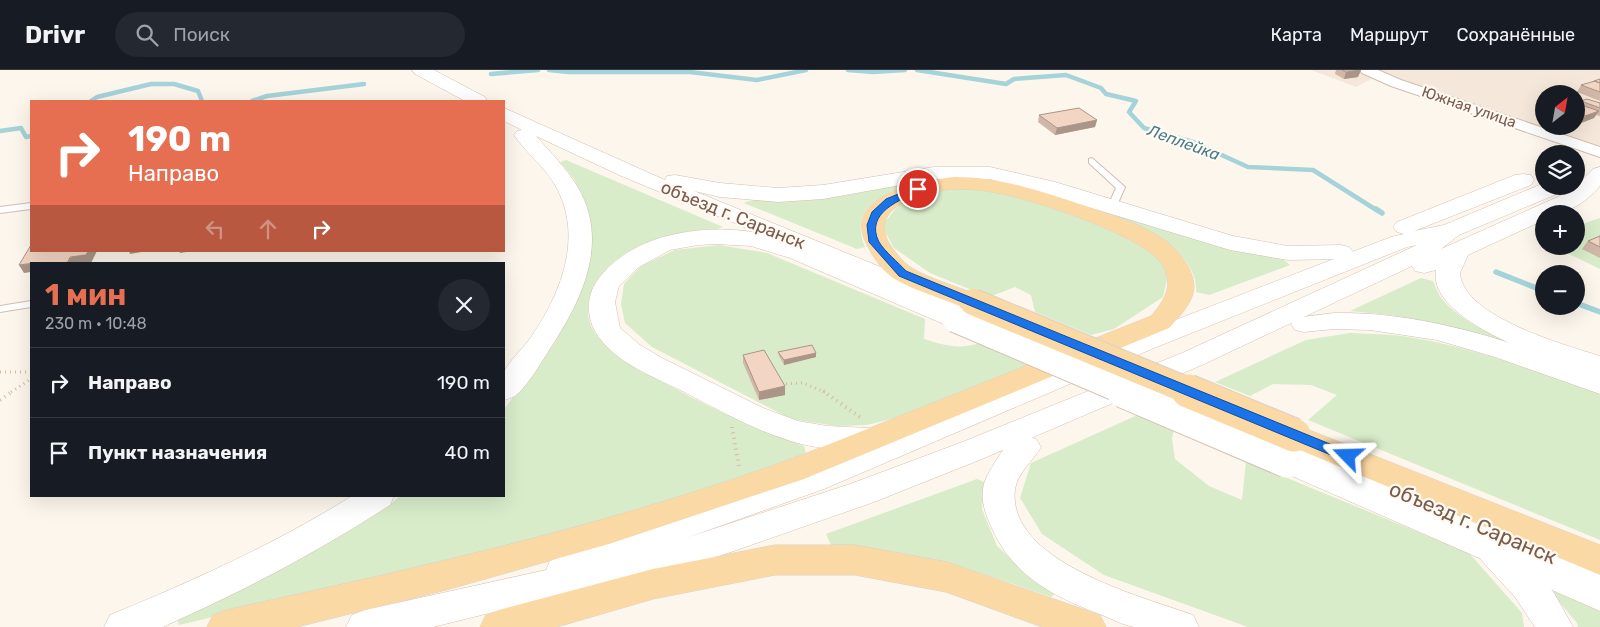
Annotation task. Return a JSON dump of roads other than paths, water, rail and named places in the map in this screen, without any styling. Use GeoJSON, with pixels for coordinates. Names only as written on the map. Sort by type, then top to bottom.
{"type":"FeatureCollection","features":[{"type":"Feature","properties":{"kind":"main road"},"geometry":{"type":"LineString","coordinates":[[417,70],[424,82],[459,100]]}},
{"type":"Feature","properties":{"kind":"main road"},"geometry":{"type":"LineString","coordinates":[[421,70],[476,100]]}},
{"type":"Feature","properties":{"kind":"main road"},"geometry":{"type":"LineString","coordinates":[[505,112],[544,125],[675,181],[903,274],[964,311]]}},
{"type":"Feature","properties":{"kind":"main road","name":"объезд г. Саранск"},"geometry":{"type":"LineString","coordinates":[[505,112],[626,171],[964,311]]}},
{"type":"Feature","properties":{"kind":"main road"},"geometry":{"type":"LineString","coordinates":[[514,129],[614,175],[787,247],[964,311],[1290,447],[1600,560]]}},
{"type":"Feature","properties":{"kind":"main road"},"geometry":{"type":"LineString","coordinates":[[505,389],[546,338],[557,320],[575,275],[579,252],[577,215],[571,195],[559,174],[514,129]]}},
{"type":"Feature","properties":{"kind":"main road"},"geometry":{"type":"LineString","coordinates":[[1585,169],[1600,167]]}},
{"type":"Feature","properties":{"kind":"main road"},"geometry":{"type":"LineString","coordinates":[[1585,174],[1600,167]]}},
{"type":"Feature","properties":{"kind":"main road"},"geometry":{"type":"LineString","coordinates":[[675,181],[720,190],[778,195],[823,192],[934,172],[978,172],[1020,180],[1191,233],[1264,250],[1315,254],[1341,252]]}},
{"type":"Feature","properties":{"kind":"main road"},"geometry":{"type":"LineString","coordinates":[[365,627],[522,590],[622,571],[701,548],[862,493],[935,465],[1192,359],[1422,252],[1579,196],[1600,173]]}},
{"type":"Feature","properties":{"kind":"main road"},"geometry":{"type":"LineString","coordinates":[[226,627],[566,544],[744,488],[828,459],[874,437],[1160,322],[1535,176]]}},
{"type":"Feature","properties":{"kind":"main road"},"geometry":{"type":"LineString","coordinates":[[903,274],[874,242],[872,225],[876,214],[889,201],[907,192],[928,186],[956,183],[990,185],[1034,196],[1122,226],[1152,242],[1169,255],[1178,269],[1182,285],[1177,301],[1160,322]]}},
{"type":"Feature","properties":{"kind":"main road"},"geometry":{"type":"LineString","coordinates":[[499,627],[654,584],[866,508],[1025,447],[1118,408],[1304,324],[1455,239],[1539,195]]}},
{"type":"Feature","properties":{"kind":"main road"},"geometry":{"type":"LineString","coordinates":[[787,247],[751,239],[720,236],[686,239],[659,246],[639,255],[622,267],[610,280],[602,296],[602,312],[610,333],[630,351],[737,408],[787,429],[815,436],[874,437]]}},
{"type":"Feature","properties":{"kind":"main road"},"geometry":{"type":"LineString","coordinates":[[1455,239],[1448,276],[1452,291],[1463,304],[1502,330],[1600,366]]}},
{"type":"Feature","properties":{"kind":"main road"},"geometry":{"type":"LineString","coordinates":[[1304,324],[1350,321],[1379,322],[1428,329],[1473,341],[1600,384]]}},
{"type":"Feature","properties":{"kind":"main road"},"geometry":{"type":"LineString","coordinates":[[1025,447],[1010,465],[1000,486],[1000,506],[1006,527],[1016,545],[1034,562],[1061,579],[1092,594],[1180,627]]}},
{"type":"Feature","properties":{"kind":"main road"},"geometry":{"type":"LineString","coordinates":[[1290,447],[1493,550],[1600,595]]}},
{"type":"Feature","properties":{"kind":"main road","name":"объезд г. Саранск"},"geometry":{"type":"LineString","coordinates":[[1290,447],[1600,576]]}},
{"type":"Feature","properties":{"kind":"main road"},"geometry":{"type":"LineString","coordinates":[[123,627],[186,600],[270,560],[335,525],[377,497]]}},
{"type":"Feature","properties":{"kind":"main road"},"geometry":{"type":"LineString","coordinates":[[1493,550],[1521,576],[1541,601],[1554,627]]}},
{"type":"Feature","properties":{"kind":"main road"},"geometry":{"type":"LineString","coordinates":[[654,584],[775,560],[855,560],[947,577],[1087,627]]}},
{"type":"Feature","properties":{"kind":"street","name":"Южная улица"},"geometry":{"type":"LineString","coordinates":[[1367,70],[1396,83],[1600,152]]}},
{"type":"Feature","properties":{"kind":"lane"},"geometry":{"type":"LineString","coordinates":[[1092,161],[1122,187],[1112,208]]}},
{"type":"Feature","properties":{"kind":"lane"},"geometry":{"type":"LineString","coordinates":[[0,220],[5,209],[30,206]]}},
{"type":"Feature","properties":{"kind":"lane"},"geometry":{"type":"LineString","coordinates":[[0,310],[30,304]]}},
{"type":"Feature","properties":{"kind":"waterway","name":"Леплейка"},"geometry":{"type":"LineString","coordinates":[[491,74],[538,70]]}},
{"type":"Feature","properties":{"kind":"waterway","name":"Леплейка"},"geometry":{"type":"LineString","coordinates":[[549,70],[568,72],[690,72],[757,80],[806,70]]}},
{"type":"Feature","properties":{"kind":"waterway","name":"Леплейка"},"geometry":{"type":"LineString","coordinates":[[848,70],[873,72],[905,70]]}},
{"type":"Feature","properties":{"kind":"waterway","name":"Леплейка"},"geometry":{"type":"LineString","coordinates":[[917,70],[1006,84],[1014,79],[1066,75],[1101,88],[1106,94],[1136,101],[1129,112],[1144,128],[1193,142],[1248,167],[1313,170],[1378,211]]}},
{"type":"Feature","properties":{"kind":"waterway","name":"Леплейка"},"geometry":{"type":"LineString","coordinates":[[92,100],[97,97],[151,84],[174,84],[198,91],[202,100]]}},
{"type":"Feature","properties":{"kind":"waterway","name":"Леплейка"},"geometry":{"type":"LineString","coordinates":[[255,100],[267,96],[364,84]]}},
{"type":"Feature","properties":{"kind":"waterway","name":"Леплейка"},"geometry":{"type":"LineString","coordinates":[[0,131],[21,128],[26,137],[30,136]]}},
{"type":"Feature","properties":{"kind":"waterway","name":"Леплейка"},"geometry":{"type":"LineString","coordinates":[[1376,209],[1382,213]]}},
{"type":"Feature","properties":{"kind":"waterway","name":"Леплейка"},"geometry":{"type":"LineString","coordinates":[[1496,272],[1535,287]]}},
{"type":"Feature","properties":{"kind":"waterway","name":"Леплейка"},"geometry":{"type":"LineString","coordinates":[[1585,306],[1600,312]]}}]}
